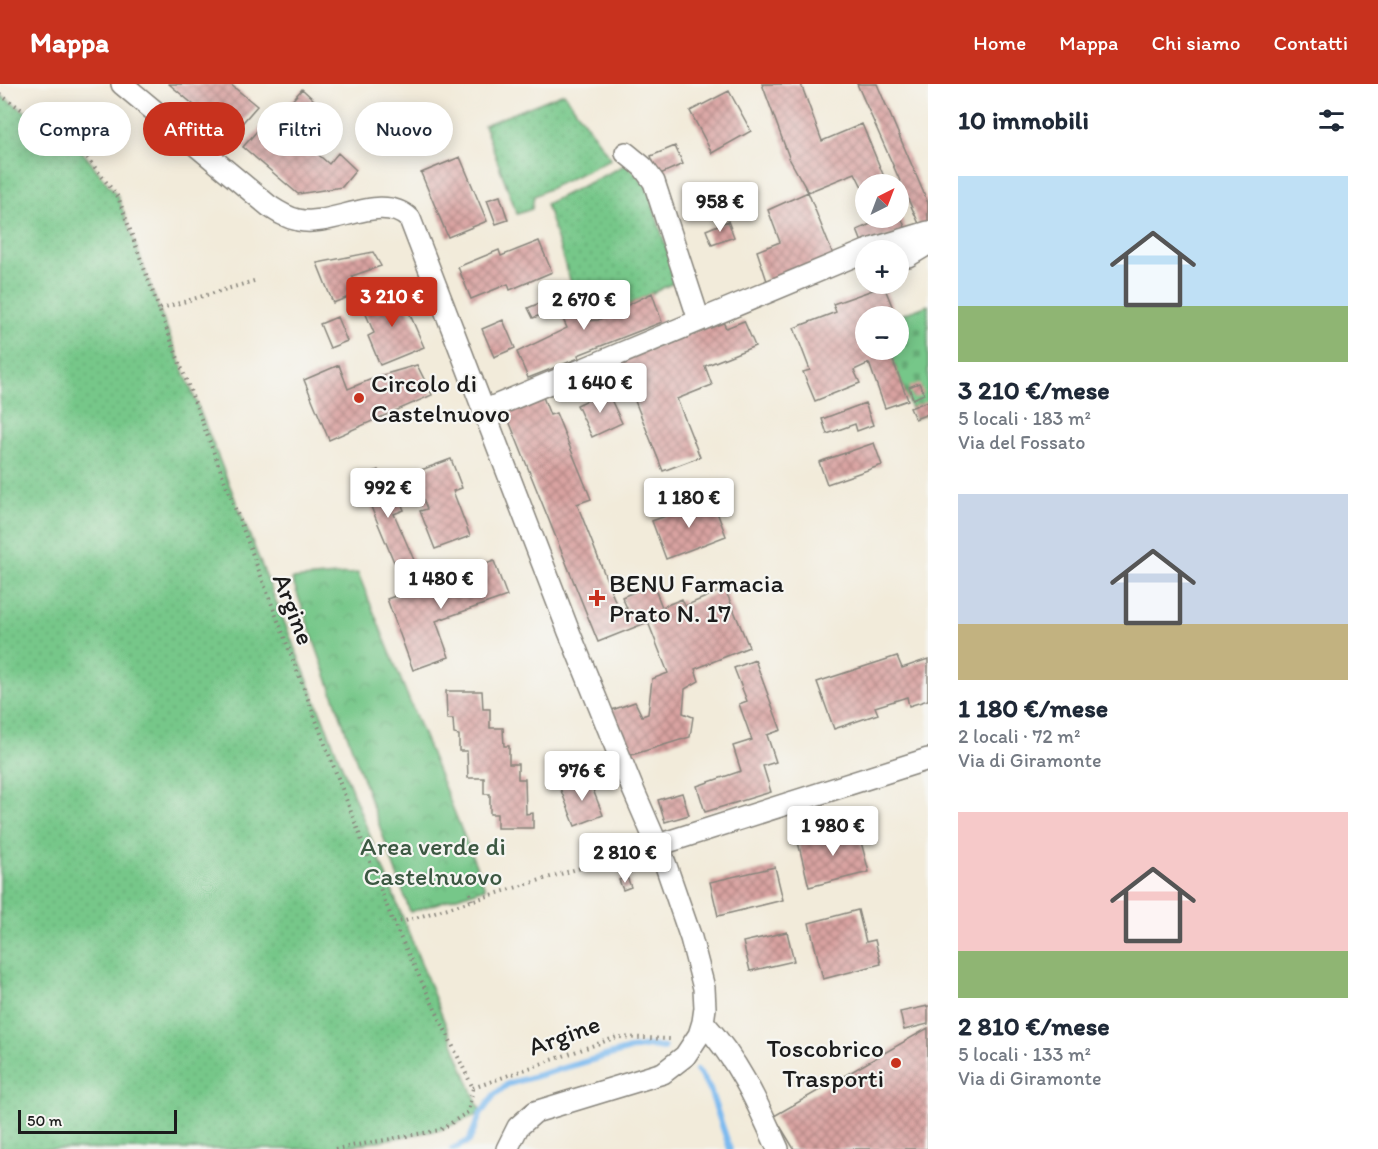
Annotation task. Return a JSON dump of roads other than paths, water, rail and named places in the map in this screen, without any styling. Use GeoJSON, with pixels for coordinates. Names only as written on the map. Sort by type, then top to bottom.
{"type":"FeatureCollection","features":[{"type":"Feature","properties":{"kind":"street"},"geometry":{"type":"LineString","coordinates":[[122,84],[268,206],[290,218],[323,220],[382,207],[404,214],[414,226],[569,632],[658,845],[680,904],[700,970],[705,998],[703,1023],[692,1047],[674,1066],[650,1078],[535,1112],[519,1127],[507,1149]]}},
{"type":"Feature","properties":{"kind":"street"},"geometry":{"type":"LineString","coordinates":[[626,153],[643,167],[654,182],[699,320]]}},
{"type":"Feature","properties":{"kind":"street"},"geometry":{"type":"LineString","coordinates":[[902,240],[928,232]]}},
{"type":"Feature","properties":{"kind":"street"},"geometry":{"type":"LineString","coordinates":[[909,255],[928,244]]}},
{"type":"Feature","properties":{"kind":"street"},"geometry":{"type":"LineString","coordinates":[[483,411],[855,256]]}},
{"type":"Feature","properties":{"kind":"street"},"geometry":{"type":"LineString","coordinates":[[658,845],[928,759]]}},
{"type":"Feature","properties":{"kind":"street"},"geometry":{"type":"LineString","coordinates":[[703,1023],[724,1045],[751,1088],[778,1149]]}},
{"type":"Feature","properties":{"kind":"waterway"},"geometry":{"type":"LineString","coordinates":[[452,1149],[469,1141],[481,1113],[494,1095],[508,1084],[630,1049],[650,1046],[664,1048]]}},
{"type":"Feature","properties":{"kind":"waterway"},"geometry":{"type":"LineString","coordinates":[[697,1070],[709,1087],[730,1149]]}},
{"type":"Feature","properties":{"kind":"place","name":"Circolo di Castelnuovo"},"geometry":{"type":"Point","coordinates":[359,398]}},
{"type":"Feature","properties":{"kind":"place","name":"BENU Farmacia Prato N. 17"},"geometry":{"type":"Point","coordinates":[597,598]}},
{"type":"Feature","properties":{"kind":"place","name":"Toscobrico Trasporti"},"geometry":{"type":"Point","coordinates":[896,1063]}},
{"type":"Feature","properties":{"kind":"park label","name":"Area verde di Castelnuovo"},"geometry":{"type":"Point","coordinates":[433,861]}}]}
